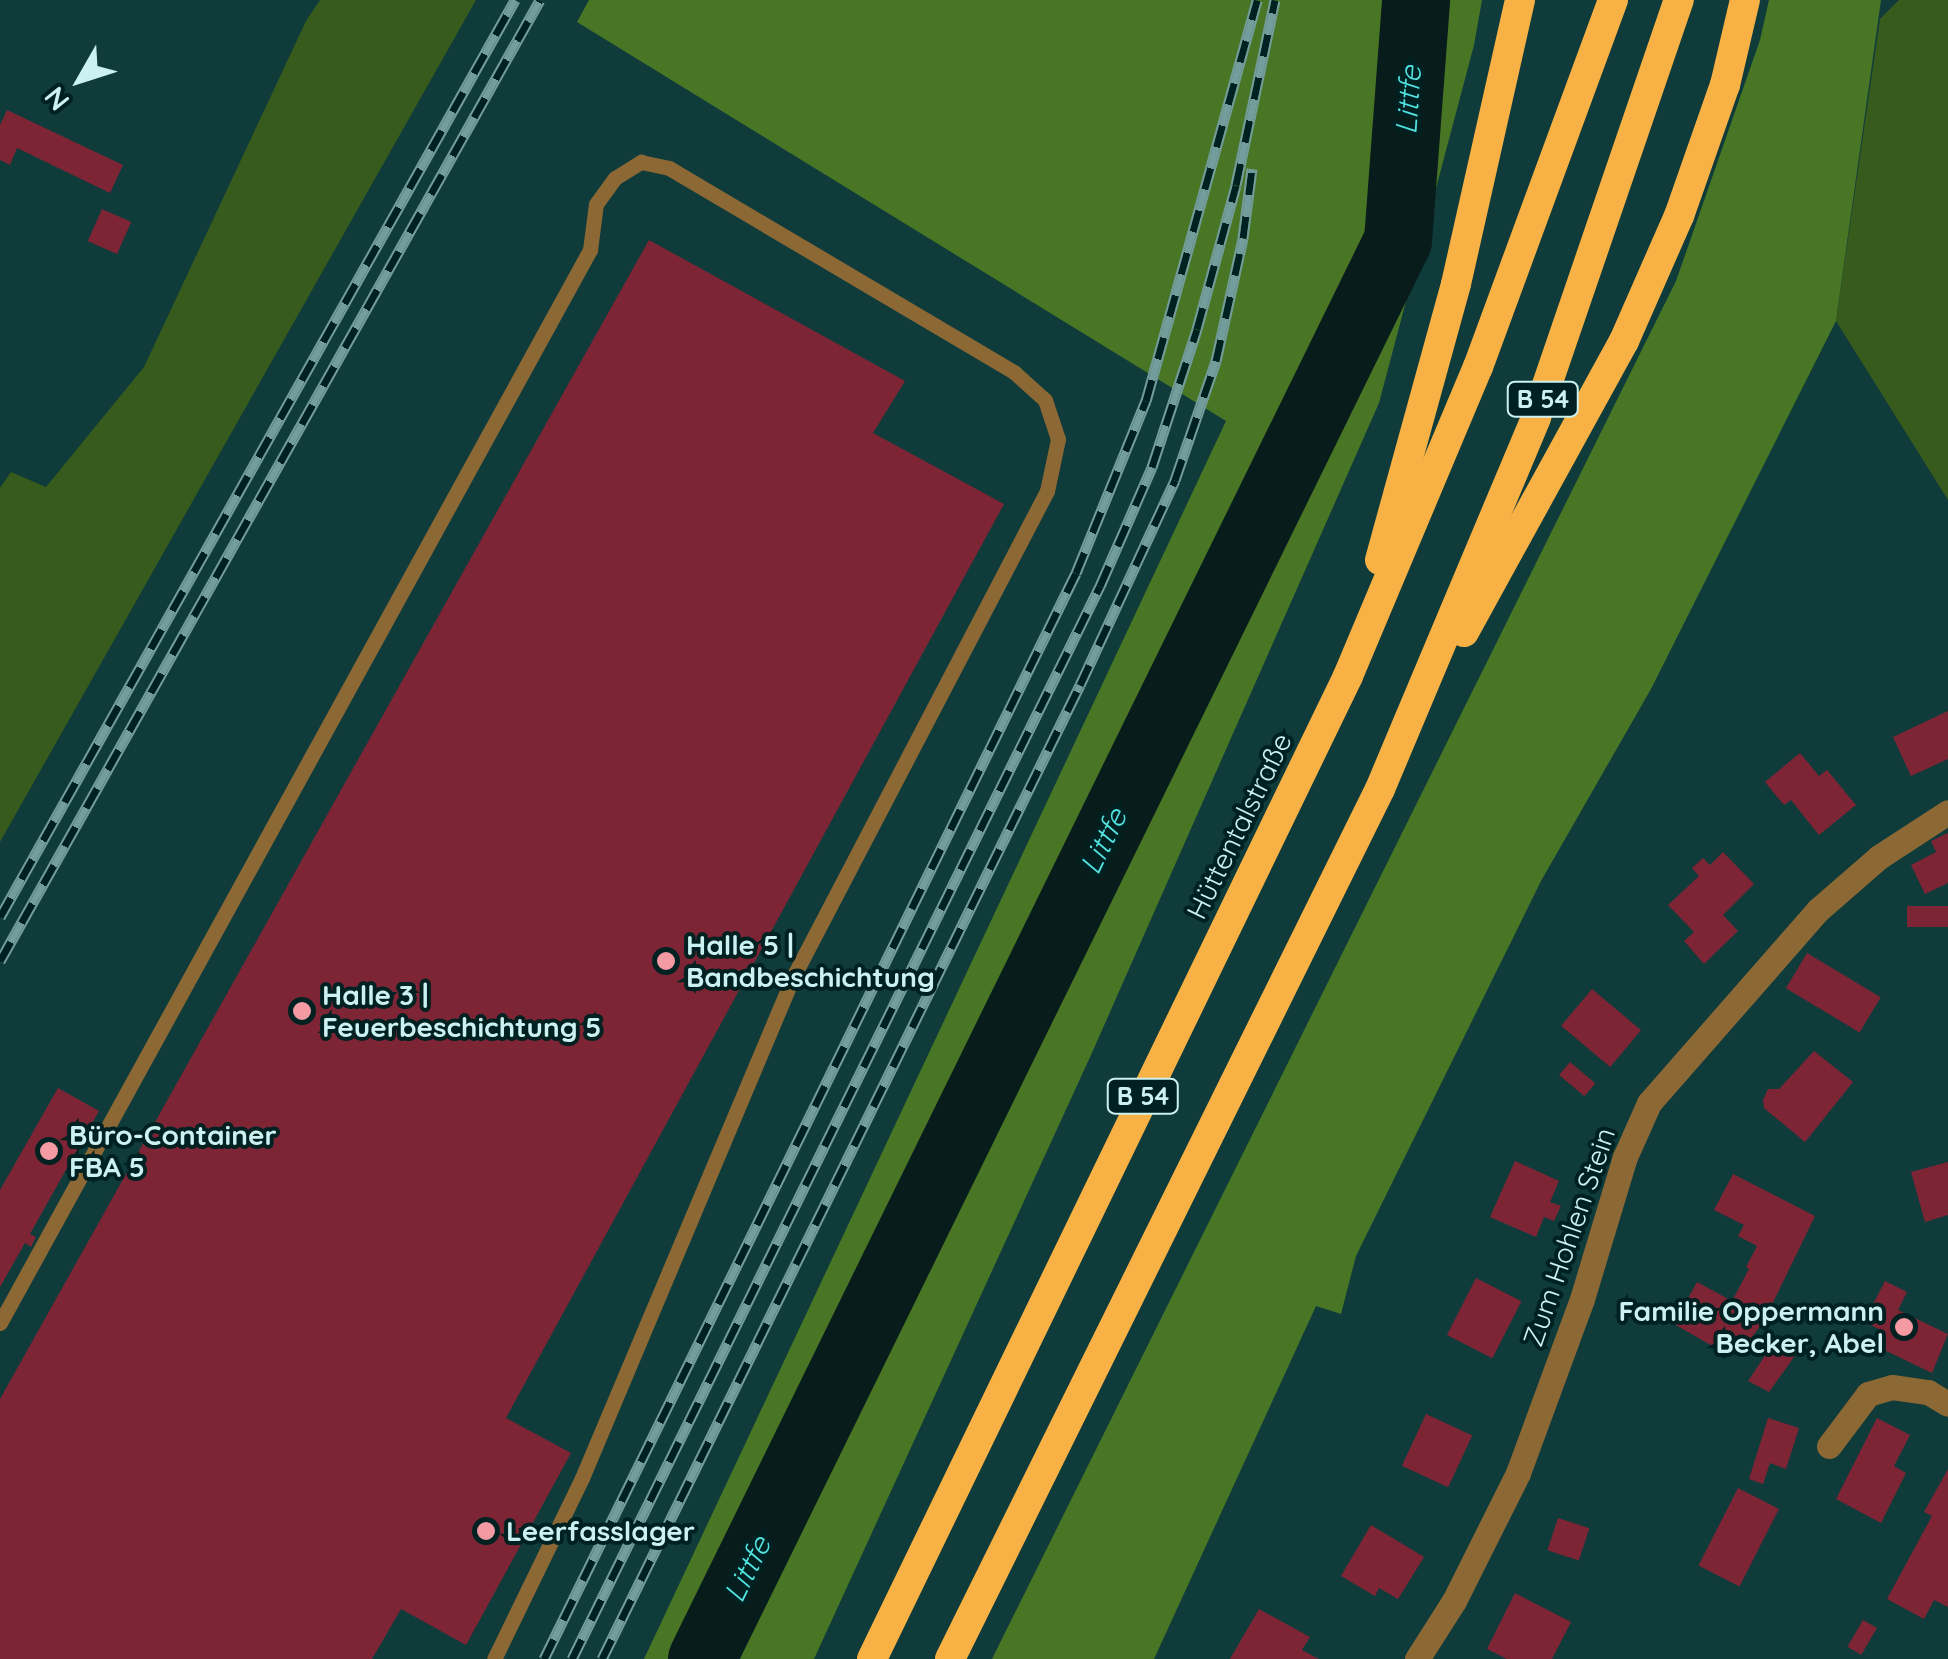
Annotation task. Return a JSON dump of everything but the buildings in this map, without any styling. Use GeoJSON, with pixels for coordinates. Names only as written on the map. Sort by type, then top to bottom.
{"type":"FeatureCollection","features":[{"type":"Feature","properties":{"kind":"highway"},"geometry":{"type":"LineString","coordinates":[[1348,676],[1456,284],[1520,0]]}},
{"type":"Feature","properties":{"kind":"highway","name":"Hüttentalstraße"},"geometry":{"type":"LineString","coordinates":[[872,1659],[1348,676],[1478,367],[1612,0]]}},
{"type":"Feature","properties":{"kind":"highway","name":"B 54"},"geometry":{"type":"LineString","coordinates":[[950,1659],[1380,788],[1536,417],[1679,0]]}},
{"type":"Feature","properties":{"kind":"highway"},"geometry":{"type":"LineString","coordinates":[[1380,788],[1624,341],[1678,216],[1725,85],[1745,0]]}},
{"type":"Feature","properties":{"kind":"street","name":"Zum Hohlen Stein"},"geometry":{"type":"LineString","coordinates":[[1417,1659],[1454,1601],[1518,1473],[1582,1298],[1625,1157],[1649,1103],[1818,910],[1879,857],[1948,812]]}},
{"type":"Feature","properties":{"kind":"street"},"geometry":{"type":"LineString","coordinates":[[1828,1446],[1868,1394],[1892,1387],[1928,1392],[1948,1404]]}},
{"type":"Feature","properties":{"kind":"lane"},"geometry":{"type":"LineString","coordinates":[[0,1323],[590,250],[596,204],[615,178],[642,162],[670,168],[1015,373],[1044,400],[1058,439],[1047,491],[793,977],[582,1478],[494,1659]]}},
{"type":"Feature","properties":{"kind":"green space"},"geometry":{"type":"Polygon","coordinates":[[[320,0],[476,0],[0,842],[0,488],[11,472],[46,487],[144,367],[306,21],[320,0]]]}},
{"type":"Feature","properties":{"kind":"green space"},"geometry":{"type":"Polygon","coordinates":[[[589,0],[1482,0],[1474,45],[1379,403],[1091,1055],[814,1659],[644,1659],[1226,421],[577,22],[589,0]]]}},
{"type":"Feature","properties":{"kind":"green space"},"geometry":{"type":"Polygon","coordinates":[[[1769,0],[1881,0],[1836,321],[1651,689],[1541,881],[1356,1256],[1341,1314],[1316,1306],[1154,1659],[992,1659],[1676,281],[1760,40],[1769,0]]]}},
{"type":"Feature","properties":{"kind":"green space"},"geometry":{"type":"Polygon","coordinates":[[[1899,0],[1948,0],[1948,500],[1836,321],[1880,19],[1899,0]]]}},
{"type":"Feature","properties":{"kind":"waterway","name":"Littfe"},"geometry":{"type":"LineString","coordinates":[[702,1659],[1398,241],[1416,0]]}},
{"type":"Feature","properties":{"kind":"railway"},"geometry":{"type":"LineString","coordinates":[[0,917],[515,0]]}},
{"type":"Feature","properties":{"kind":"railway"},"geometry":{"type":"LineString","coordinates":[[0,961],[540,0]]}},
{"type":"Feature","properties":{"kind":"railway"},"geometry":{"type":"LineString","coordinates":[[544,1659],[1076,573],[1146,401],[1257,0]]}},
{"type":"Feature","properties":{"kind":"railway"},"geometry":{"type":"LineString","coordinates":[[572,1659],[1100,586],[1152,467],[1197,329],[1236,185],[1275,0]]}},
{"type":"Feature","properties":{"kind":"railway"},"geometry":{"type":"LineString","coordinates":[[602,1659],[1080,685],[1175,480],[1216,361],[1243,238],[1252,169]]}},
{"type":"Feature","properties":{"kind":"place","name":"Halle 5 | Bandbeschichtung"},"geometry":{"type":"Point","coordinates":[666,961]}},
{"type":"Feature","properties":{"kind":"place","name":"Halle 3 | Feuerbeschichtung 5"},"geometry":{"type":"Point","coordinates":[302,1011]}},
{"type":"Feature","properties":{"kind":"place","name":"Büro-Container FBA 5"},"geometry":{"type":"Point","coordinates":[49,1151]}},
{"type":"Feature","properties":{"kind":"place","name":"Familie Oppermann Becker, Abel"},"geometry":{"type":"Point","coordinates":[1904,1327]}},
{"type":"Feature","properties":{"kind":"place","name":"Leerfasslager"},"geometry":{"type":"Point","coordinates":[486,1531]}}]}
